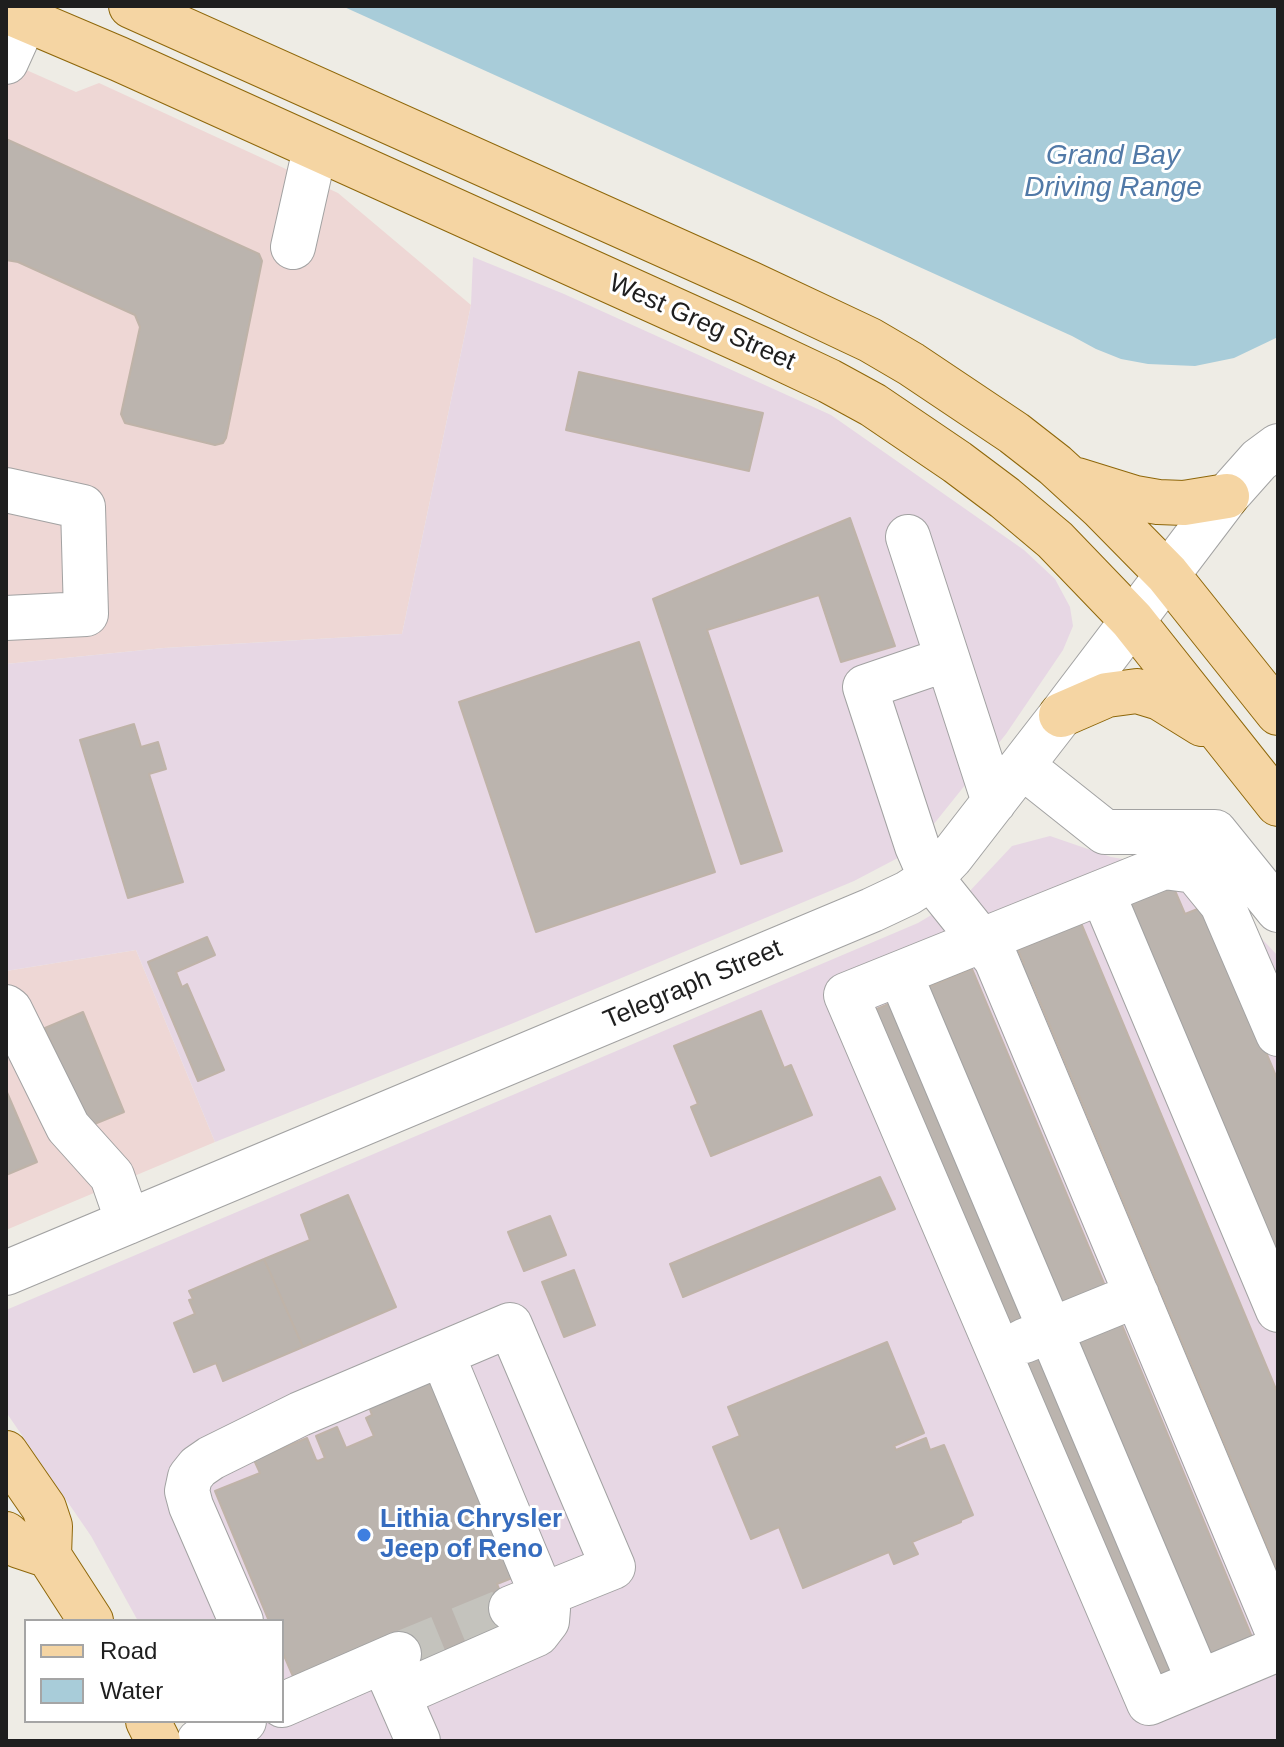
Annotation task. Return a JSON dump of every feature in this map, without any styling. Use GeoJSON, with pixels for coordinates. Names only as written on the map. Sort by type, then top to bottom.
{"type":"FeatureCollection","features":[{"type":"Feature","properties":{"kind":"main road","name":"West Greg Street"},"geometry":{"type":"LineString","coordinates":[[131,6],[762,289],[870,340],[963,397],[1014,433],[1067,477],[1137,542],[1167,574],[1278,713]]}},
{"type":"Feature","properties":{"kind":"main road","name":"West Greg Street"},"geometry":{"type":"LineString","coordinates":[[16,15],[761,349],[873,405],[957,462],[1055,540],[1132,620],[1278,804]]}},
{"type":"Feature","properties":{"kind":"main road"},"geometry":{"type":"LineString","coordinates":[[315,149],[326,138],[339,135],[408,158],[533,186]]}},
{"type":"Feature","properties":{"kind":"main road"},"geometry":{"type":"LineString","coordinates":[[1067,477],[1158,502],[1184,503],[1227,496]]}},
{"type":"Feature","properties":{"kind":"main road"},"geometry":{"type":"LineString","coordinates":[[1061,715],[1107,695],[1137,691],[1160,698],[1226,739]]}},
{"type":"Feature","properties":{"kind":"main road"},"geometry":{"type":"LineString","coordinates":[[6,1453],[44,1508],[50,1526],[49,1556],[90,1619]]}},
{"type":"Feature","properties":{"kind":"main road"},"geometry":{"type":"LineString","coordinates":[[6,1534],[19,1546],[49,1556]]}},
{"type":"Feature","properties":{"kind":"main road"},"geometry":{"type":"LineString","coordinates":[[149,1723],[158,1741]]}},
{"type":"Feature","properties":{"kind":"street"},"geometry":{"type":"LineString","coordinates":[[6,62],[16,15]]}},
{"type":"Feature","properties":{"kind":"street"},"geometry":{"type":"LineString","coordinates":[[293,247],[315,149]]}},
{"type":"Feature","properties":{"kind":"street","name":"Telegraph Street"},"geometry":{"type":"LineString","coordinates":[[6,1273],[908,893],[931,878],[951,857],[1227,496],[1259,460],[1278,446]]}},
{"type":"Feature","properties":{"kind":"street"},"geometry":{"type":"LineString","coordinates":[[6,490],[83,507],[86,614],[6,618]]}},
{"type":"Feature","properties":{"kind":"street"},"geometry":{"type":"LineString","coordinates":[[908,537],[994,802]]}},
{"type":"Feature","properties":{"kind":"street"},"geometry":{"type":"LineString","coordinates":[[947,659],[865,687],[917,846],[931,878],[996,959],[1278,1633]]}},
{"type":"Feature","properties":{"kind":"street"},"geometry":{"type":"LineString","coordinates":[[1022,766],[1105,832],[1215,832],[1278,910]]}},
{"type":"Feature","properties":{"kind":"street"},"geometry":{"type":"LineString","coordinates":[[1278,1034],[1222,904],[1195,871],[1164,867],[846,995],[1149,1703],[1278,1649]]}},
{"type":"Feature","properties":{"kind":"street"},"geometry":{"type":"LineString","coordinates":[[1102,892],[1278,1310]]}},
{"type":"Feature","properties":{"kind":"street"},"geometry":{"type":"LineString","coordinates":[[900,974],[1199,1682]]}},
{"type":"Feature","properties":{"kind":"street"},"geometry":{"type":"LineString","coordinates":[[6,1007],[68,1127],[112,1176],[128,1222]]}},
{"type":"Feature","properties":{"kind":"street"},"geometry":{"type":"LineString","coordinates":[[998,1351],[1137,1295]]}},
{"type":"Feature","properties":{"kind":"street"},"geometry":{"type":"LineString","coordinates":[[240,1619],[191,1506],[187,1491],[190,1477],[198,1467],[300,1414],[510,1325],[613,1567],[527,1601]]}},
{"type":"Feature","properties":{"kind":"street"},"geometry":{"type":"LineString","coordinates":[[442,1354],[527,1601]]}},
{"type":"Feature","properties":{"kind":"street"},"geometry":{"type":"LineString","coordinates":[[296,1699],[393,1670],[537,1634],[547,1621],[548,1609],[527,1601]]}},
{"type":"Feature","properties":{"kind":"street"},"geometry":{"type":"LineString","coordinates":[[393,1670],[418,1741]]}},
{"type":"Feature","properties":{"kind":"street"},"geometry":{"type":"LineString","coordinates":[[199,1741],[240,1723]]}},
{"type":"Feature","properties":{"kind":"shaded area"},"geometry":{"type":"Polygon","coordinates":[[[6,61],[76,92],[99,83],[338,193],[471,305],[402,634],[164,648],[6,664],[6,61]]]}},
{"type":"Feature","properties":{"kind":"shaded area"},"geometry":{"type":"Polygon","coordinates":[[[473,257],[564,294],[831,415],[1024,550],[1055,579],[1070,607],[1073,626],[1063,650],[1006,734],[913,850],[854,881],[511,1024],[215,1142],[136,950],[6,971],[6,664],[164,648],[402,634],[471,305],[473,257]]]}},
{"type":"Feature","properties":{"kind":"shaded area"},"geometry":{"type":"Polygon","coordinates":[[[1050,836],[1111,857],[1199,872],[1278,956],[1278,1741],[206,1741],[196,1723],[284,1723],[284,1619],[137,1619],[91,1536],[6,1412],[6,1310],[918,923],[968,893],[1012,846],[1050,836]]]}},
{"type":"Feature","properties":{"kind":"shaded area"},"geometry":{"type":"Polygon","coordinates":[[[136,950],[215,1142],[6,1230],[6,971],[136,950]]]}},
{"type":"Feature","properties":{"kind":"water","name":"Grand Bay Driving Range"},"geometry":{"type":"Polygon","coordinates":[[[342,6],[1278,6],[1278,337],[1234,358],[1195,366],[1148,364],[1121,359],[342,6]]]}},
{"type":"Feature","properties":{"kind":"building"},"geometry":{"type":"Polygon","coordinates":[[[6,139],[259,254],[262,261],[223,443],[215,445],[125,423],[121,414],[140,327],[135,315],[18,262],[6,260],[6,139]]]}},
{"type":"Feature","properties":{"kind":"building"},"geometry":{"type":"Polygon","coordinates":[[[579,372],[763,413],[749,471],[566,430],[579,372]]]}},
{"type":"Feature","properties":{"kind":"building"},"geometry":{"type":"Polygon","coordinates":[[[850,518],[895,646],[841,662],[819,595],[707,630],[782,851],[741,864],[653,599],[850,518]]]}},
{"type":"Feature","properties":{"kind":"building"},"geometry":{"type":"Polygon","coordinates":[[[639,642],[715,872],[536,932],[459,702],[639,642]]]}},
{"type":"Feature","properties":{"kind":"building"},"geometry":{"type":"Polygon","coordinates":[[[134,724],[141,747],[158,742],[166,769],[149,774],[183,882],[128,898],[80,740],[134,724]]]}},
{"type":"Feature","properties":{"kind":"building"},"geometry":{"type":"Polygon","coordinates":[[[1173,886],[1185,914],[1205,906],[1278,1081],[1278,1258],[1130,904],[1173,886]]]}},
{"type":"Feature","properties":{"kind":"building"},"geometry":{"type":"Polygon","coordinates":[[[1081,923],[1278,1394],[1278,1572],[1032,983],[1023,987],[1015,968],[1024,964],[1018,950],[1081,923]]]}},
{"type":"Feature","properties":{"kind":"building"},"geometry":{"type":"Polygon","coordinates":[[[207,937],[215,955],[176,972],[182,987],[187,984],[224,1070],[198,1081],[148,962],[207,937]]]}},
{"type":"Feature","properties":{"kind":"building"},"geometry":{"type":"Polygon","coordinates":[[[972,969],[1108,1293],[1056,1314],[921,990],[972,969]]]}},
{"type":"Feature","properties":{"kind":"building"},"geometry":{"type":"Polygon","coordinates":[[[898,1000],[1033,1324],[1007,1335],[872,1011],[898,1000]]]}},
{"type":"Feature","properties":{"kind":"building"},"geometry":{"type":"Polygon","coordinates":[[[761,1011],[784,1068],[791,1065],[812,1115],[711,1156],[691,1107],[698,1104],[674,1046],[761,1011]]]}},
{"type":"Feature","properties":{"kind":"building"},"geometry":{"type":"Polygon","coordinates":[[[83,1012],[124,1112],[87,1127],[45,1028],[83,1012]]]}},
{"type":"Feature","properties":{"kind":"building"},"geometry":{"type":"Polygon","coordinates":[[[6,1090],[37,1162],[6,1175],[6,1090]]]}},
{"type":"Feature","properties":{"kind":"building"},"geometry":{"type":"Polygon","coordinates":[[[880,1177],[895,1209],[683,1297],[670,1264],[880,1177]]]}},
{"type":"Feature","properties":{"kind":"building"},"geometry":{"type":"Polygon","coordinates":[[[348,1195],[396,1307],[303,1347],[264,1259],[310,1240],[301,1215],[348,1195]]]}},
{"type":"Feature","properties":{"kind":"building"},"geometry":{"type":"Polygon","coordinates":[[[550,1216],[566,1255],[524,1271],[508,1232],[550,1216]]]}},
{"type":"Feature","properties":{"kind":"building"},"geometry":{"type":"Polygon","coordinates":[[[264,1259],[303,1347],[223,1381],[216,1363],[194,1372],[174,1323],[195,1314],[189,1291],[264,1259]]]}},
{"type":"Feature","properties":{"kind":"building"},"geometry":{"type":"Polygon","coordinates":[[[574,1270],[595,1325],[564,1337],[542,1282],[574,1270]]]}},
{"type":"Feature","properties":{"kind":"building"},"geometry":{"type":"Polygon","coordinates":[[[1119,1318],[1254,1642],[1202,1663],[1067,1340],[1119,1318]]]}},
{"type":"Feature","properties":{"kind":"building"},"geometry":{"type":"Polygon","coordinates":[[[887,1342],[924,1433],[894,1446],[896,1450],[926,1438],[930,1450],[944,1445],[973,1515],[912,1542],[918,1554],[894,1564],[889,1552],[803,1588],[779,1527],[751,1539],[713,1447],[740,1436],[728,1407],[887,1342]]]}},
{"type":"Feature","properties":{"kind":"building"},"geometry":{"type":"Polygon","coordinates":[[[1044,1349],[1178,1672],[1152,1683],[1017,1360],[1044,1349]]]}},
{"type":"Feature","properties":{"kind":"building","name":"Lithia Chrysler Jeep of Reno"},"geometry":{"type":"Polygon","coordinates":[[[429,1376],[512,1578],[497,1584],[516,1629],[408,1675],[295,1681],[284,1656],[284,1619],[268,1619],[215,1491],[260,1473],[254,1460],[307,1438],[316,1460],[325,1458],[316,1436],[337,1427],[346,1448],[374,1436],[366,1418],[372,1415],[367,1402],[429,1376]]]}},
{"type":"Feature","properties":{"kind":"tunnel"},"geometry":{"type":"LineString","coordinates":[[399,1654],[511,1608]]}},
{"type":"Feature","properties":{"kind":"place","name":"Lithia Chrysler Jeep of Reno"},"geometry":{"type":"Point","coordinates":[364,1535]}}]}
